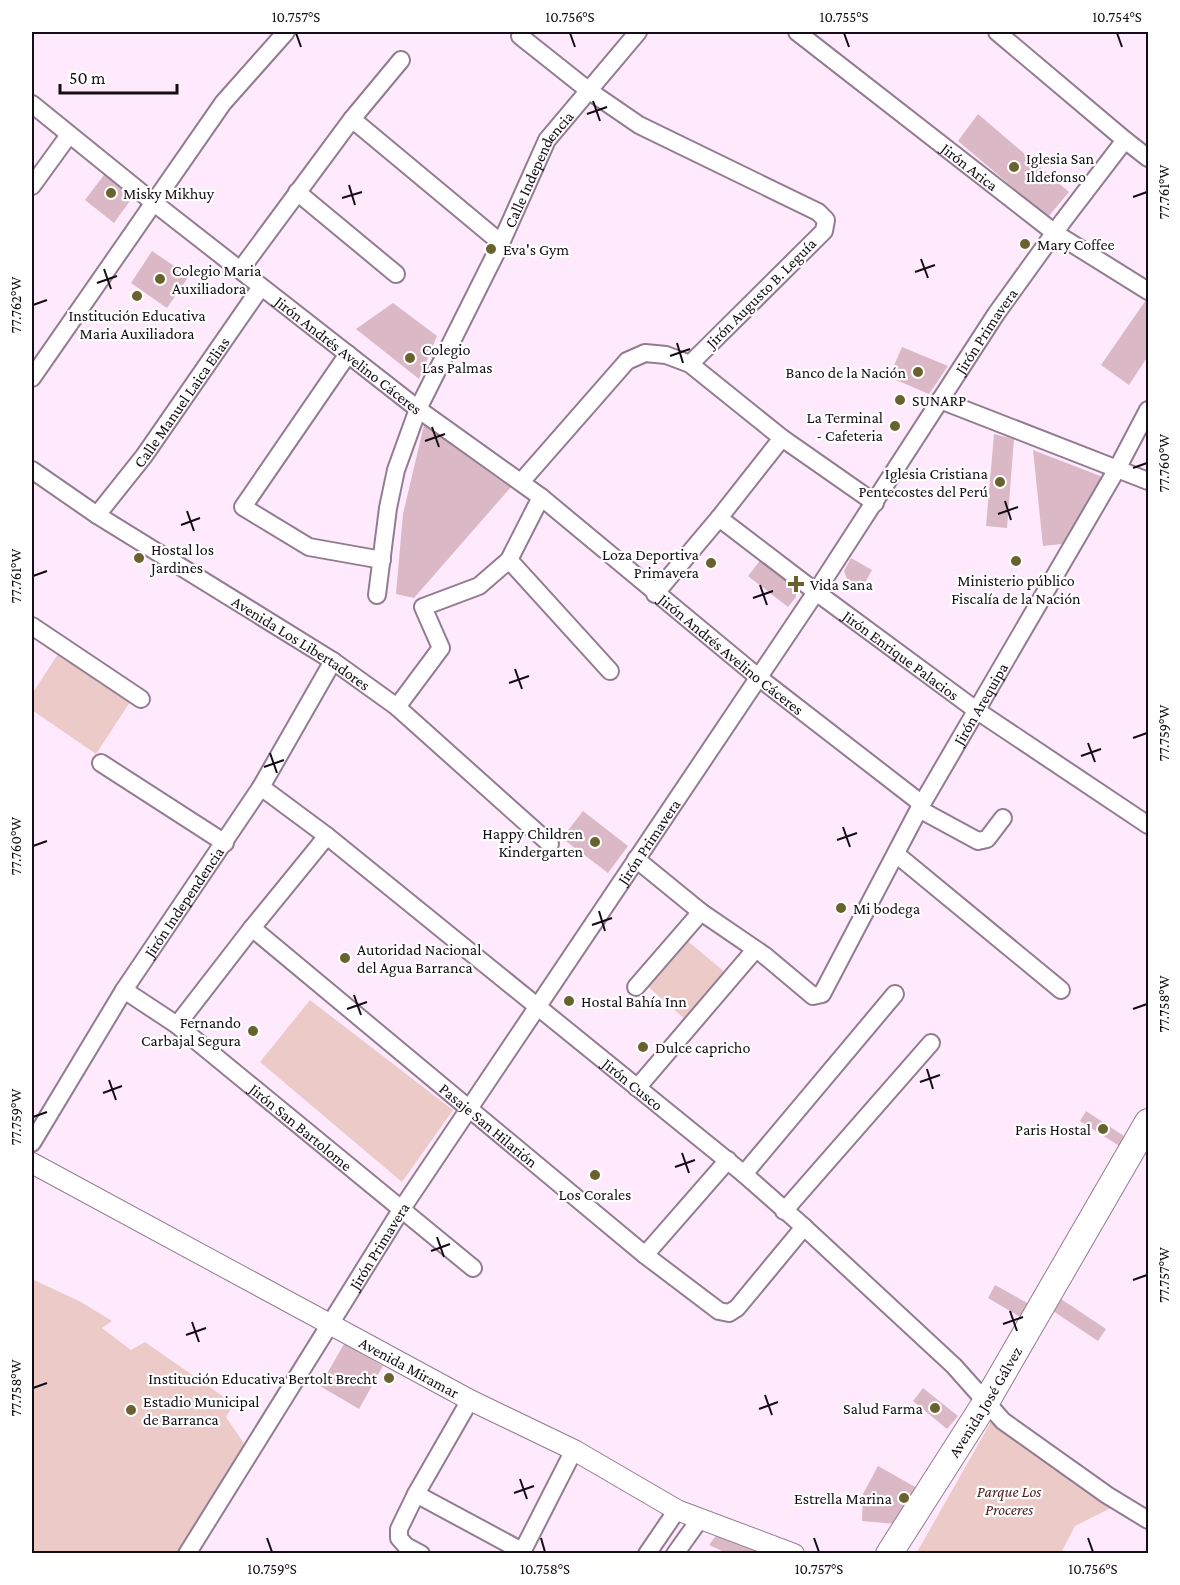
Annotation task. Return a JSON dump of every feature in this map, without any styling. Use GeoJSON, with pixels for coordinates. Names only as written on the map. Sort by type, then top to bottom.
{"type":"FeatureCollection","features":[{"type":"Feature","properties":{"kind":"main road","name":"Avenida José Gálvez"},"geometry":{"type":"LineString","coordinates":[[889,1554],[986,1402],[1149,1122]]}},
{"type":"Feature","properties":{"kind":"street"},"geometry":{"type":"LineString","coordinates":[[32,378],[224,103],[286,32]]}},
{"type":"Feature","properties":{"kind":"street","name":"Calle Independencia"},"geometry":{"type":"LineString","coordinates":[[377,595],[388,508],[396,470],[418,409],[501,243],[547,140],[639,32]]}},
{"type":"Feature","properties":{"kind":"street","name":"Jirón Arica"},"geometry":{"type":"LineString","coordinates":[[797,32],[1055,233],[1149,291]]}},
{"type":"Feature","properties":{"kind":"street"},"geometry":{"type":"LineString","coordinates":[[997,32],[1149,158]]}},
{"type":"Feature","properties":{"kind":"street"},"geometry":{"type":"LineString","coordinates":[[520,36],[588,90]]}},
{"type":"Feature","properties":{"kind":"street"},"geometry":{"type":"LineString","coordinates":[[241,269],[352,119],[401,60]]}},
{"type":"Feature","properties":{"kind":"street","name":"Jirón Augusto B. Leguía"},"geometry":{"type":"LineString","coordinates":[[588,90],[639,126],[818,212],[826,220],[824,231],[690,364]]}},
{"type":"Feature","properties":{"kind":"street","name":"Jirón Andrés Avelino Cáceres"},"geometry":{"type":"LineString","coordinates":[[32,104],[153,202],[418,409],[541,497],[655,594],[920,806],[978,841],[987,839],[1004,818]]}},
{"type":"Feature","properties":{"kind":"street"},"geometry":{"type":"LineString","coordinates":[[352,119],[501,243]]}},
{"type":"Feature","properties":{"kind":"street"},"geometry":{"type":"LineString","coordinates":[[32,186],[69,135]]}},
{"type":"Feature","properties":{"kind":"street","name":"Jirón Primavera"},"geometry":{"type":"LineString","coordinates":[[187,1554],[401,1210],[816,592],[996,314],[1125,140]]}},
{"type":"Feature","properties":{"kind":"street"},"geometry":{"type":"LineString","coordinates":[[297,192],[396,274]]}},
{"type":"Feature","properties":{"kind":"street","name":"Calle Manuel Laica Elias"},"geometry":{"type":"LineString","coordinates":[[97,515],[144,456],[261,287]]}},
{"type":"Feature","properties":{"kind":"street"},"geometry":{"type":"LineString","coordinates":[[521,482],[627,361],[645,353],[666,355],[690,364],[782,438],[875,503]]}},
{"type":"Feature","properties":{"kind":"street"},"geometry":{"type":"LineString","coordinates":[[348,354],[243,507],[309,547],[382,560]]}},
{"type":"Feature","properties":{"kind":"street"},"geometry":{"type":"LineString","coordinates":[[940,400],[1149,481]]}},
{"type":"Feature","properties":{"kind":"street","name":"Jirón Arequipa"},"geometry":{"type":"LineString","coordinates":[[754,951],[764,955],[813,996],[822,994],[920,806],[1117,469],[1149,410]]}},
{"type":"Feature","properties":{"kind":"street"},"geometry":{"type":"LineString","coordinates":[[655,594],[782,438]]}},
{"type":"Feature","properties":{"kind":"street","name":"Avenida Los Libertadores"},"geometry":{"type":"LineString","coordinates":[[32,470],[97,515],[333,661],[397,706],[550,844]]}},
{"type":"Feature","properties":{"kind":"street"},"geometry":{"type":"LineString","coordinates":[[397,706],[441,648],[423,607],[479,586],[509,560],[541,497]]}},
{"type":"Feature","properties":{"kind":"street","name":"Jirón Enrique Palacios"},"geometry":{"type":"LineString","coordinates":[[719,518],[976,710],[1149,825]]}},
{"type":"Feature","properties":{"kind":"street"},"geometry":{"type":"LineString","coordinates":[[509,560],[610,671]]}},
{"type":"Feature","properties":{"kind":"street"},"geometry":{"type":"LineString","coordinates":[[32,626],[141,699]]}},
{"type":"Feature","properties":{"kind":"street","name":"Jirón Independencia"},"geometry":{"type":"LineString","coordinates":[[32,1143],[124,990],[261,787],[333,661]]}},
{"type":"Feature","properties":{"kind":"street"},"geometry":{"type":"LineString","coordinates":[[101,763],[225,843]]}},
{"type":"Feature","properties":{"kind":"street","name":"Jirón Cusco"},"geometry":{"type":"LineString","coordinates":[[261,787],[327,836],[728,1160],[954,1366],[1003,1421],[1107,1495],[1149,1520]]}},
{"type":"Feature","properties":{"kind":"street"},"geometry":{"type":"LineString","coordinates":[[177,1025],[252,927],[327,836]]}},
{"type":"Feature","properties":{"kind":"street"},"geometry":{"type":"LineString","coordinates":[[896,854],[1061,990]]}},
{"type":"Feature","properties":{"kind":"street"},"geometry":{"type":"LineString","coordinates":[[636,859],[701,912],[754,951],[637,1088]]}},
{"type":"Feature","properties":{"kind":"street"},"geometry":{"type":"LineString","coordinates":[[636,987],[701,912]]}},
{"type":"Feature","properties":{"kind":"street","name":"Pasaje San Hilarión"},"geometry":{"type":"LineString","coordinates":[[252,927],[645,1255],[719,1311],[729,1313],[737,1308],[804,1227]]}},
{"type":"Feature","properties":{"kind":"street","name":"Jirón San Bartolome"},"geometry":{"type":"LineString","coordinates":[[124,990],[177,1025],[473,1268]]}},
{"type":"Feature","properties":{"kind":"street"},"geometry":{"type":"LineString","coordinates":[[744,1174],[895,994]]}},
{"type":"Feature","properties":{"kind":"street"},"geometry":{"type":"LineString","coordinates":[[784,1211],[931,1043]]}},
{"type":"Feature","properties":{"kind":"street"},"geometry":{"type":"LineString","coordinates":[[645,1255],[728,1160]]}},
{"type":"Feature","properties":{"kind":"street","name":"Avenida Miramar"},"geometry":{"type":"LineString","coordinates":[[32,1163],[470,1400],[574,1450],[677,1510],[794,1554]]}},
{"type":"Feature","properties":{"kind":"street"},"geometry":{"type":"LineString","coordinates":[[421,1554],[406,1546],[399,1538],[399,1529],[416,1494],[470,1400]]}},
{"type":"Feature","properties":{"kind":"street"},"geometry":{"type":"LineString","coordinates":[[416,1494],[522,1552],[574,1450]]}},
{"type":"Feature","properties":{"kind":"street"},"geometry":{"type":"LineString","coordinates":[[646,1554],[677,1510]]}},
{"type":"Feature","properties":{"kind":"street"},"geometry":{"type":"LineString","coordinates":[[675,1554],[700,1519]]}},
{"type":"Feature","properties":{"kind":"green space"},"geometry":{"type":"Polygon","coordinates":[[[58,654],[130,702],[96,754],[32,710],[32,694],[58,654]]]}},
{"type":"Feature","properties":{"kind":"green space"},"geometry":{"type":"Polygon","coordinates":[[[684,938],[726,973],[687,1021],[645,984],[684,938]]]}},
{"type":"Feature","properties":{"kind":"green space"},"geometry":{"type":"Polygon","coordinates":[[[310,1000],[453,1110],[402,1182],[260,1062],[310,1000]]]}},
{"type":"Feature","properties":{"kind":"green space","name":"Estadio Municipal de Barranca"},"geometry":{"type":"Polygon","coordinates":[[[32,1279],[81,1302],[112,1321],[102,1328],[131,1350],[145,1342],[234,1404],[226,1417],[245,1445],[181,1553],[32,1553],[32,1279]]]}},
{"type":"Feature","properties":{"kind":"green space","name":"Parque Los Proceres"},"geometry":{"type":"Polygon","coordinates":[[[992,1420],[1113,1507],[1075,1526],[1061,1553],[916,1554],[992,1420]]]}},
{"type":"Feature","properties":{"kind":"building","name":"Iglesia San Ildefonso"},"geometry":{"type":"Polygon","coordinates":[[[978,114],[1069,192],[1048,217],[958,141],[978,114]]]}},
{"type":"Feature","properties":{"kind":"building","name":"Misky Mikhuy"},"geometry":{"type":"Polygon","coordinates":[[[107,171],[130,188],[132,198],[114,223],[85,200],[107,171]]]}},
{"type":"Feature","properties":{"kind":"building","name":"Colegio Maria Auxiliadora"},"geometry":{"type":"Polygon","coordinates":[[[152,251],[189,276],[167,308],[131,283],[152,251]]]}},
{"type":"Feature","properties":{"kind":"building"},"geometry":{"type":"Polygon","coordinates":[[[1148,297],[1148,356],[1129,385],[1101,365],[1148,297]]]}},
{"type":"Feature","properties":{"kind":"building","name":"Colegio Las Palmas"},"geometry":{"type":"Polygon","coordinates":[[[393,303],[437,336],[419,379],[356,329],[393,303]]]}},
{"type":"Feature","properties":{"kind":"building","name":"Banco de la Nación"},"geometry":{"type":"Polygon","coordinates":[[[902,347],[948,366],[929,394],[889,377],[902,347]]]}},
{"type":"Feature","properties":{"kind":"building"},"geometry":{"type":"Polygon","coordinates":[[[433,422],[511,487],[414,598],[396,594],[403,514],[424,425],[433,422]]]}},
{"type":"Feature","properties":{"kind":"building","name":"Iglesia Cristiana Pentecostes del Perú"},"geometry":{"type":"Polygon","coordinates":[[[994,434],[1014,439],[1007,528],[986,526],[994,434]]]}},
{"type":"Feature","properties":{"kind":"building"},"geometry":{"type":"Polygon","coordinates":[[[1033,450],[1103,477],[1062,544],[1043,546],[1033,450]]]}},
{"type":"Feature","properties":{"kind":"building"},"geometry":{"type":"Polygon","coordinates":[[[762,558],[795,584],[796,597],[788,607],[748,576],[762,558]]]}},
{"type":"Feature","properties":{"kind":"building"},"geometry":{"type":"Polygon","coordinates":[[[851,558],[872,570],[862,588],[847,579],[844,571],[851,558]]]}},
{"type":"Feature","properties":{"kind":"building","name":"Happy Children Kindergarten"},"geometry":{"type":"Polygon","coordinates":[[[583,811],[628,846],[608,873],[562,838],[583,811]]]}},
{"type":"Feature","properties":{"kind":"building","name":"Paris Hostal"},"geometry":{"type":"Polygon","coordinates":[[[1086,1111],[1127,1138],[1121,1147],[1080,1121],[1086,1111]]]}},
{"type":"Feature","properties":{"kind":"building"},"geometry":{"type":"Polygon","coordinates":[[[995,1285],[1029,1304],[1022,1318],[988,1298],[995,1285]]]}},
{"type":"Feature","properties":{"kind":"building"},"geometry":{"type":"Polygon","coordinates":[[[1061,1299],[1106,1329],[1098,1341],[1053,1311],[1061,1299]]]}},
{"type":"Feature","properties":{"kind":"building"},"geometry":{"type":"Polygon","coordinates":[[[344,1344],[383,1366],[359,1409],[320,1386],[344,1344]]]}},
{"type":"Feature","properties":{"kind":"building","name":"Salud Farma"},"geometry":{"type":"Polygon","coordinates":[[[923,1388],[958,1416],[947,1429],[913,1401],[923,1388]]]}},
{"type":"Feature","properties":{"kind":"building"},"geometry":{"type":"Polygon","coordinates":[[[878,1466],[917,1488],[896,1524],[862,1521],[863,1494],[878,1466]]]}},
{"type":"Feature","properties":{"kind":"building"},"geometry":{"type":"Polygon","coordinates":[[[718,1533],[767,1554],[729,1554],[709,1545],[718,1533]]]}},
{"type":"Feature","properties":{"kind":"place","name":"Iglesia San Ildefonso"},"geometry":{"type":"Point","coordinates":[1014,167]}},
{"type":"Feature","properties":{"kind":"place","name":"Misky Mikhuy"},"geometry":{"type":"Point","coordinates":[111,193]}},
{"type":"Feature","properties":{"kind":"place","name":"Mary Coffee"},"geometry":{"type":"Point","coordinates":[1025,244]}},
{"type":"Feature","properties":{"kind":"place","name":"Eva's Gym"},"geometry":{"type":"Point","coordinates":[491,249]}},
{"type":"Feature","properties":{"kind":"place","name":"Colegio Maria Auxiliadora"},"geometry":{"type":"Point","coordinates":[160,279]}},
{"type":"Feature","properties":{"kind":"place","name":"Institución Educativa Maria Auxiliadora"},"geometry":{"type":"Point","coordinates":[137,296]}},
{"type":"Feature","properties":{"kind":"place","name":"Colegio Las Palmas"},"geometry":{"type":"Point","coordinates":[410,358]}},
{"type":"Feature","properties":{"kind":"place","name":"Banco de la Nación"},"geometry":{"type":"Point","coordinates":[918,372]}},
{"type":"Feature","properties":{"kind":"place","name":"SUNARP"},"geometry":{"type":"Point","coordinates":[900,400]}},
{"type":"Feature","properties":{"kind":"place","name":"La Terminal - Cafeteria"},"geometry":{"type":"Point","coordinates":[895,426]}},
{"type":"Feature","properties":{"kind":"place","name":"Iglesia Cristiana Pentecostes del Perú"},"geometry":{"type":"Point","coordinates":[1000,482]}},
{"type":"Feature","properties":{"kind":"place","name":"Hostal los Jardines"},"geometry":{"type":"Point","coordinates":[139,558]}},
{"type":"Feature","properties":{"kind":"place","name":"Ministerio público Fiscalía de la Nación"},"geometry":{"type":"Point","coordinates":[1016,561]}},
{"type":"Feature","properties":{"kind":"place","name":"Loza Deportiva Primavera"},"geometry":{"type":"Point","coordinates":[711,563]}},
{"type":"Feature","properties":{"kind":"place","name":"Vida Sana"},"geometry":{"type":"Point","coordinates":[796,584]}},
{"type":"Feature","properties":{"kind":"place","name":"Happy Children Kindergarten"},"geometry":{"type":"Point","coordinates":[595,842]}},
{"type":"Feature","properties":{"kind":"place","name":"Mi bodega"},"geometry":{"type":"Point","coordinates":[841,908]}},
{"type":"Feature","properties":{"kind":"place","name":"Autoridad Nacional del Agua Barranca"},"geometry":{"type":"Point","coordinates":[345,958]}},
{"type":"Feature","properties":{"kind":"place","name":"Hostal Bahía Inn"},"geometry":{"type":"Point","coordinates":[569,1001]}},
{"type":"Feature","properties":{"kind":"place","name":"Fernando Carbajal Segura"},"geometry":{"type":"Point","coordinates":[253,1031]}},
{"type":"Feature","properties":{"kind":"place","name":"Dulce capricho"},"geometry":{"type":"Point","coordinates":[643,1047]}},
{"type":"Feature","properties":{"kind":"place","name":"Paris Hostal"},"geometry":{"type":"Point","coordinates":[1103,1129]}},
{"type":"Feature","properties":{"kind":"place","name":"Los Corales"},"geometry":{"type":"Point","coordinates":[595,1175]}},
{"type":"Feature","properties":{"kind":"place","name":"Institución Educativa Bertolt Brecht"},"geometry":{"type":"Point","coordinates":[389,1378]}},
{"type":"Feature","properties":{"kind":"place","name":"Salud Farma"},"geometry":{"type":"Point","coordinates":[935,1408]}},
{"type":"Feature","properties":{"kind":"place","name":"Estadio Municipal de Barranca"},"geometry":{"type":"Point","coordinates":[131,1410]}},
{"type":"Feature","properties":{"kind":"place","name":"Estrella Marina"},"geometry":{"type":"Point","coordinates":[904,1498]}}]}
